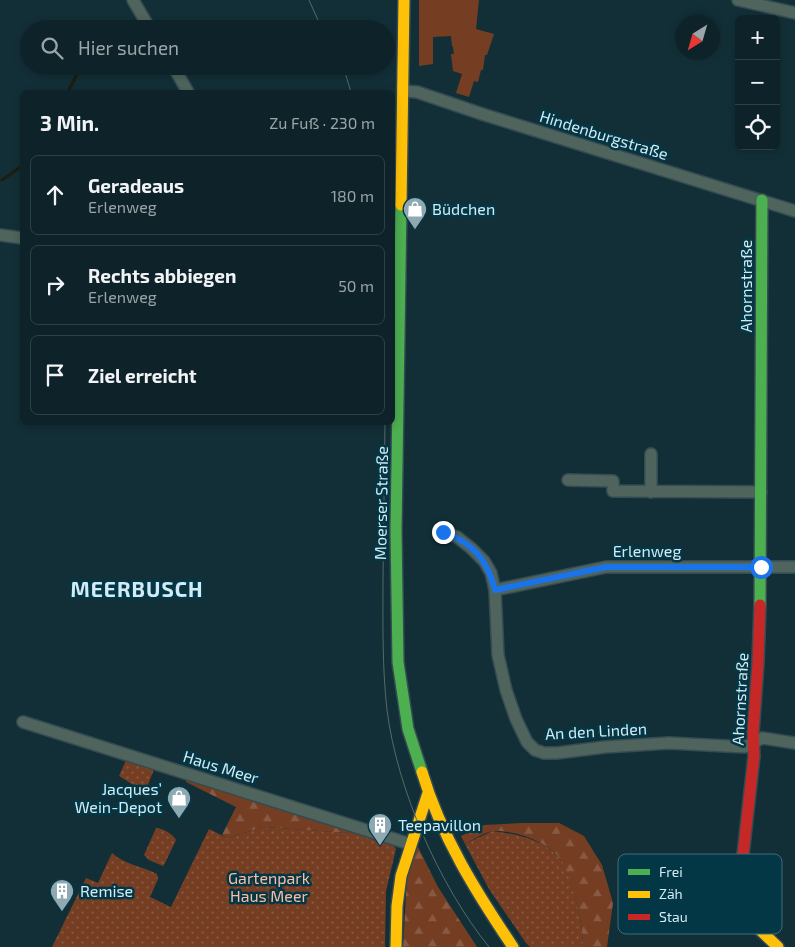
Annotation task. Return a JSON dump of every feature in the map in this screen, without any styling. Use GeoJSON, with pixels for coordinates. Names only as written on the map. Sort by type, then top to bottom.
{"type":"FeatureCollection","features":[{"type":"Feature","properties":{"kind":"main road","name":"Moerser Straße"},"geometry":{"type":"LineString","coordinates":[[404,0],[396,530],[397,645],[402,696],[408,729],[428,793],[436,831],[513,947]]}},
{"type":"Feature","properties":{"kind":"main road","name":"Ahornstraße"},"geometry":{"type":"LineString","coordinates":[[744,854],[754,756],[753,742],[761,567],[762,200]]}},
{"type":"Feature","properties":{"kind":"main road"},"geometry":{"type":"LineString","coordinates":[[396,947],[400,883],[410,844],[423,812],[428,793]]}},
{"type":"Feature","properties":{"kind":"main road"},"geometry":{"type":"LineString","coordinates":[[415,832],[421,830],[436,831]]}},
{"type":"Feature","properties":{"kind":"main road"},"geometry":{"type":"LineString","coordinates":[[764,934],[778,947]]}},
{"type":"Feature","properties":{"kind":"street"},"geometry":{"type":"LineString","coordinates":[[133,0],[145,20]]}},
{"type":"Feature","properties":{"kind":"street"},"geometry":{"type":"LineString","coordinates":[[738,0],[795,14]]}},
{"type":"Feature","properties":{"kind":"street"},"geometry":{"type":"LineString","coordinates":[[178,75],[187,90]]}},
{"type":"Feature","properties":{"kind":"street","name":"Hindenburgstraße"},"geometry":{"type":"LineString","coordinates":[[404,91],[417,92],[795,211]]}},
{"type":"Feature","properties":{"kind":"street"},"geometry":{"type":"LineString","coordinates":[[0,235],[20,238]]}},
{"type":"Feature","properties":{"kind":"street"},"geometry":{"type":"LineString","coordinates":[[651,454],[651,492]]}},
{"type":"Feature","properties":{"kind":"street"},"geometry":{"type":"LineString","coordinates":[[568,480],[613,481],[613,491],[762,492]]}},
{"type":"Feature","properties":{"kind":"street"},"geometry":{"type":"LineString","coordinates":[[443,532],[457,537],[484,561],[491,573],[495,590]]}},
{"type":"Feature","properties":{"kind":"street","name":"Erlenweg"},"geometry":{"type":"LineString","coordinates":[[495,590],[606,567],[795,567]]}},
{"type":"Feature","properties":{"kind":"street","name":"An den Linden"},"geometry":{"type":"LineString","coordinates":[[495,590],[498,655],[506,690],[516,719],[527,742],[535,750],[557,753],[605,747],[669,743],[745,747],[762,738],[795,743]]}},
{"type":"Feature","properties":{"kind":"street","name":"Haus Meer"},"geometry":{"type":"LineString","coordinates":[[23,722],[410,844]]}},
{"type":"Feature","properties":{"kind":"green space"},"geometry":{"type":"Polygon","coordinates":[[[419,0],[479,0],[476,29],[494,34],[487,55],[485,55],[483,70],[481,70],[478,82],[474,81],[469,97],[456,93],[462,74],[453,71],[451,54],[454,54],[451,36],[433,37],[433,64],[419,66],[419,0]]]}},
{"type":"Feature","properties":{"kind":"green space"},"geometry":{"type":"Polygon","coordinates":[[[127,758],[155,767],[145,792],[119,776],[127,758]]]}},
{"type":"Feature","properties":{"kind":"green space"},"geometry":{"type":"Polygon","coordinates":[[[187,775],[378,835],[263,827],[227,838],[222,835],[236,807],[186,782],[187,775]]]}},
{"type":"Feature","properties":{"kind":"green space"},"geometry":{"type":"Polygon","coordinates":[[[559,823],[584,836],[602,865],[613,903],[607,947],[583,947],[580,920],[568,875],[562,861],[549,848],[522,835],[502,831],[486,833],[465,844],[461,836],[484,825],[559,823]]]}},
{"type":"Feature","properties":{"kind":"green space","name":"Gartenpark Haus Meer"},"geometry":{"type":"Polygon","coordinates":[[[263,827],[378,835],[390,840],[396,849],[386,891],[385,947],[52,947],[86,878],[98,883],[112,853],[128,863],[157,874],[158,879],[150,897],[171,907],[209,829],[227,838],[263,827]]]}},
{"type":"Feature","properties":{"kind":"green space"},"geometry":{"type":"Polygon","coordinates":[[[156,828],[167,832],[176,840],[163,866],[149,860],[144,855],[156,828]]]}},
{"type":"Feature","properties":{"kind":"green space"},"geometry":{"type":"Polygon","coordinates":[[[492,831],[530,839],[547,847],[562,861],[568,872],[578,906],[583,947],[530,947],[526,943],[489,889],[465,844],[492,831]]]}},
{"type":"Feature","properties":{"kind":"green space"},"geometry":{"type":"Polygon","coordinates":[[[417,845],[438,887],[477,947],[403,947],[407,878],[417,845]]]}},
{"type":"Feature","properties":{"kind":"waterway"},"geometry":{"type":"LineString","coordinates":[[69,90],[76,75]]}},
{"type":"Feature","properties":{"kind":"waterway"},"geometry":{"type":"LineString","coordinates":[[2,180],[20,167]]}},
{"type":"Feature","properties":{"kind":"tram line"},"geometry":{"type":"LineString","coordinates":[[309,0],[318,20]]}},
{"type":"Feature","properties":{"kind":"tram line"},"geometry":{"type":"LineString","coordinates":[[346,75],[350,90]]}},
{"type":"Feature","properties":{"kind":"tram line"},"geometry":{"type":"LineString","coordinates":[[385,425],[383,644],[385,694],[392,740],[410,803],[437,866],[453,895],[489,947]]}},
{"type":"Feature","properties":{"kind":"traffic: fast"},"geometry":{"type":"LineString","coordinates":[[760,605],[762,200]]}},
{"type":"Feature","properties":{"kind":"traffic: fast"},"geometry":{"type":"LineString","coordinates":[[401,205],[396,530],[398,662],[408,729],[422,772]]}},
{"type":"Feature","properties":{"kind":"traffic: slow"},"geometry":{"type":"LineString","coordinates":[[401,205],[404,0]]}},
{"type":"Feature","properties":{"kind":"traffic: slow"},"geometry":{"type":"LineString","coordinates":[[422,772],[449,841],[473,884],[513,947]]}},
{"type":"Feature","properties":{"kind":"traffic: slow"},"geometry":{"type":"LineString","coordinates":[[396,947],[397,906],[401,876],[428,793]]}},
{"type":"Feature","properties":{"kind":"traffic: slow"},"geometry":{"type":"LineString","coordinates":[[764,934],[778,947]]}},
{"type":"Feature","properties":{"kind":"traffic: jam"},"geometry":{"type":"LineString","coordinates":[[743,854],[754,756],[753,733],[760,605]]}},
{"type":"Feature","properties":{"kind":"place","name":"Büdchen"},"geometry":{"type":"Point","coordinates":[415,230]}},
{"type":"Feature","properties":{"kind":"place","name":"Jacques’ Wein-Depot"},"geometry":{"type":"Point","coordinates":[179,819]}},
{"type":"Feature","properties":{"kind":"place","name":"Teepavillon"},"geometry":{"type":"Point","coordinates":[380,846]}},
{"type":"Feature","properties":{"kind":"place","name":"Remise"},"geometry":{"type":"Point","coordinates":[62,912]}},
{"type":"Feature","properties":{"kind":"district","name":"MEERBUSCH"},"geometry":{"type":"Point","coordinates":[137,590]}},
{"type":"Feature","properties":{"kind":"route"},"geometry":{"type":"LineString","coordinates":[[443,532],[457,537],[484,561],[491,573],[495,590],[606,567],[761,567]]}}]}
